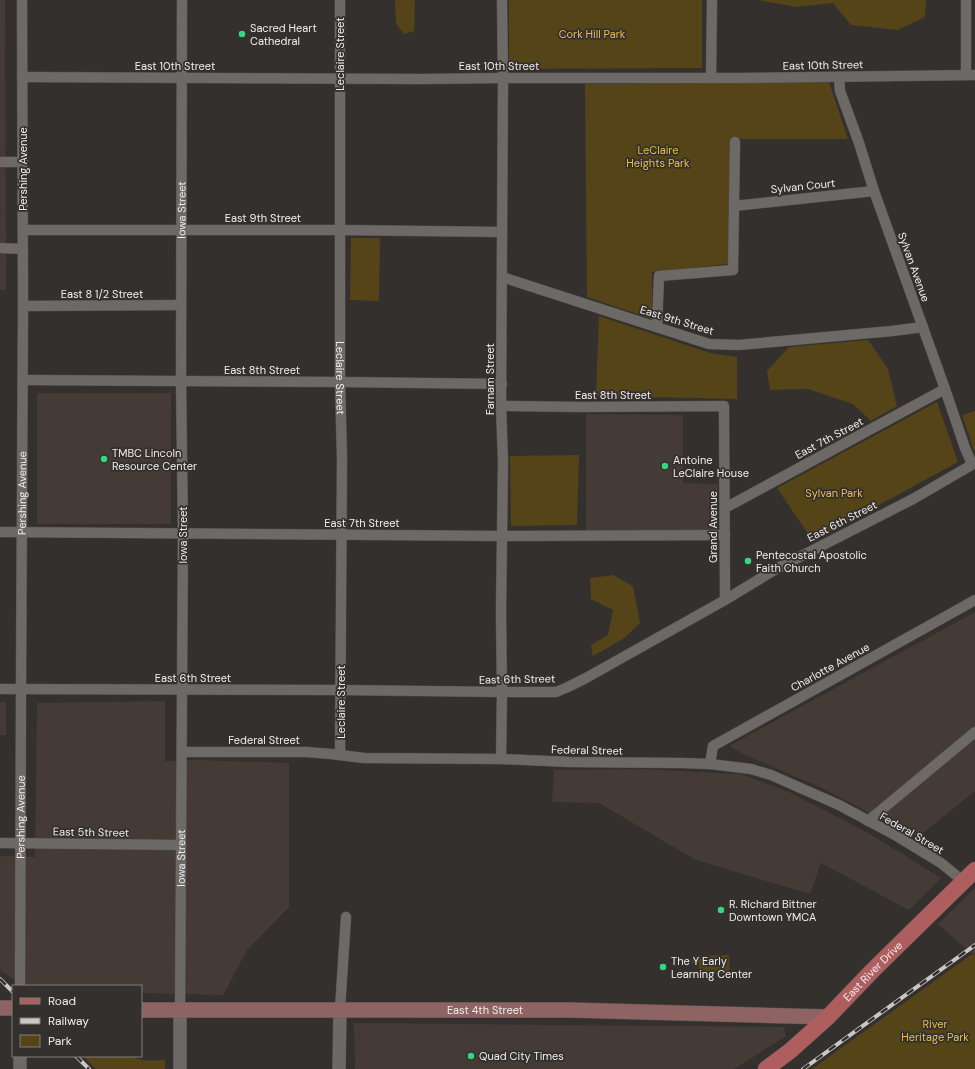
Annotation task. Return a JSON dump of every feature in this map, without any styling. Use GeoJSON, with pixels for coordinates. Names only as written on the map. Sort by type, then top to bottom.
{"type":"FeatureCollection","features":[{"type":"Feature","properties":{"kind":"main road","name":"East River Drive"},"geometry":{"type":"LineString","coordinates":[[766,1069],[790,1051],[828,1016],[975,870]]}},
{"type":"Feature","properties":{"kind":"main road"},"geometry":{"type":"LineString","coordinates":[[0,1008],[12,1008]]}},
{"type":"Feature","properties":{"kind":"main road","name":"East 4th Street"},"geometry":{"type":"LineString","coordinates":[[142,1010],[569,1010],[828,1016]]}},
{"type":"Feature","properties":{"kind":"street","name":"Pershing Avenue"},"geometry":{"type":"LineString","coordinates":[[20,985],[23,380],[22,0]]}},
{"type":"Feature","properties":{"kind":"street","name":"Iowa Street"},"geometry":{"type":"LineString","coordinates":[[180,1069],[183,533],[181,381],[182,0]]}},
{"type":"Feature","properties":{"kind":"street","name":"Leclaire Street"},"geometry":{"type":"LineString","coordinates":[[340,0],[340,382],[342,458],[340,755]]}},
{"type":"Feature","properties":{"kind":"street","name":"Farnam Street"},"geometry":{"type":"LineString","coordinates":[[501,759],[503,461],[501,406],[502,0]]}},
{"type":"Feature","properties":{"kind":"street"},"geometry":{"type":"LineString","coordinates":[[711,78],[712,0]]}},
{"type":"Feature","properties":{"kind":"street"},"geometry":{"type":"LineString","coordinates":[[966,0],[971,75]]}},
{"type":"Feature","properties":{"kind":"street","name":"East 10th Street"},"geometry":{"type":"LineString","coordinates":[[22,77],[181,79],[422,79],[971,75]]}},
{"type":"Feature","properties":{"kind":"street","name":"Sylvan Avenue"},"geometry":{"type":"LineString","coordinates":[[839,77],[840,91],[859,143],[874,191],[965,448],[974,463]]}},
{"type":"Feature","properties":{"kind":"street"},"geometry":{"type":"LineString","coordinates":[[657,327],[659,276],[733,270],[735,142]]}},
{"type":"Feature","properties":{"kind":"street"},"geometry":{"type":"LineString","coordinates":[[0,162],[23,162]]}},
{"type":"Feature","properties":{"kind":"street","name":"Sylvan Court"},"geometry":{"type":"LineString","coordinates":[[734,206],[874,191]]}},
{"type":"Feature","properties":{"kind":"street","name":"East 9th Street"},"geometry":{"type":"LineString","coordinates":[[23,230],[340,230],[502,232]]}},
{"type":"Feature","properties":{"kind":"street"},"geometry":{"type":"LineString","coordinates":[[0,248],[23,249]]}},
{"type":"Feature","properties":{"kind":"street","name":"East 9th Street"},"geometry":{"type":"LineString","coordinates":[[502,277],[709,344],[739,345],[923,327]]}},
{"type":"Feature","properties":{"kind":"street","name":"East 8 1/2 Street"},"geometry":{"type":"LineString","coordinates":[[23,306],[181,306]]}},
{"type":"Feature","properties":{"kind":"street","name":"East 8th Street"},"geometry":{"type":"LineString","coordinates":[[23,380],[502,384]]}},
{"type":"Feature","properties":{"kind":"street","name":"East 7th Street"},"geometry":{"type":"LineString","coordinates":[[724,508],[945,389]]}},
{"type":"Feature","properties":{"kind":"street","name":"East 8th Street"},"geometry":{"type":"LineString","coordinates":[[501,406],[724,406]]}},
{"type":"Feature","properties":{"kind":"street","name":"Grand Avenue"},"geometry":{"type":"LineString","coordinates":[[724,406],[725,600]]}},
{"type":"Feature","properties":{"kind":"street","name":"East 6th Street"},"geometry":{"type":"LineString","coordinates":[[0,689],[556,692],[568,687],[725,600],[776,569],[913,499],[974,463]]}},
{"type":"Feature","properties":{"kind":"street","name":"East 7th Street"},"geometry":{"type":"LineString","coordinates":[[0,532],[502,536],[725,535]]}},
{"type":"Feature","properties":{"kind":"street","name":"Charlotte Avenue"},"geometry":{"type":"LineString","coordinates":[[710,764],[713,746],[975,600]]}},
{"type":"Feature","properties":{"kind":"street"},"geometry":{"type":"LineString","coordinates":[[868,821],[975,732]]}},
{"type":"Feature","properties":{"kind":"street","name":"Federal Street"},"geometry":{"type":"LineString","coordinates":[[182,752],[306,752],[364,758],[501,759],[570,762],[710,764],[751,769],[771,775],[839,806],[895,835],[940,863],[963,881]]}},
{"type":"Feature","properties":{"kind":"street","name":"East 5th Street"},"geometry":{"type":"LineString","coordinates":[[0,843],[181,845]]}},
{"type":"Feature","properties":{"kind":"street"},"geometry":{"type":"LineString","coordinates":[[340,1069],[340,1009],[346,917]]}},
{"type":"Feature","properties":{"kind":"street"},"geometry":{"type":"LineString","coordinates":[[20,1057],[20,1069]]}},
{"type":"Feature","properties":{"kind":"shaded area"},"geometry":{"type":"Polygon","coordinates":[[[0,0],[5,0],[6,290],[0,290],[0,0]]]}},
{"type":"Feature","properties":{"kind":"shaded area","name":"TMBC Lincoln Resource Center"},"geometry":{"type":"Polygon","coordinates":[[[37,393],[171,393],[171,524],[37,524],[37,393]]]}},
{"type":"Feature","properties":{"kind":"shaded area"},"geometry":{"type":"Polygon","coordinates":[[[586,414],[683,415],[683,483],[718,484],[718,530],[586,530],[586,414]]]}},
{"type":"Feature","properties":{"kind":"shaded area"},"geometry":{"type":"Polygon","coordinates":[[[975,612],[975,791],[917,838],[822,788],[745,755],[729,746],[975,612]]]}},
{"type":"Feature","properties":{"kind":"shaded area"},"geometry":{"type":"Polygon","coordinates":[[[165,701],[165,761],[196,760],[289,763],[289,907],[247,950],[223,995],[142,993],[142,985],[24,985],[2,972],[0,969],[0,856],[35,857],[37,703],[165,701]]]}},
{"type":"Feature","properties":{"kind":"shaded area"},"geometry":{"type":"Polygon","coordinates":[[[0,702],[6,702],[6,735],[0,735],[0,702]]]}},
{"type":"Feature","properties":{"kind":"shaded area"},"geometry":{"type":"Polygon","coordinates":[[[641,769],[741,774],[789,792],[870,834],[941,878],[909,910],[821,863],[810,894],[696,860],[599,803],[552,802],[554,770],[641,769]]]}},
{"type":"Feature","properties":{"kind":"shaded area"},"geometry":{"type":"Polygon","coordinates":[[[975,888],[975,956],[938,924],[975,888]]]}},
{"type":"Feature","properties":{"kind":"shaded area"},"geometry":{"type":"Polygon","coordinates":[[[354,1023],[784,1027],[786,1036],[734,1069],[355,1069],[354,1023]]]}},
{"type":"Feature","properties":{"kind":"green space"},"geometry":{"type":"Polygon","coordinates":[[[395,0],[415,0],[414,31],[404,34],[396,24],[395,0]]]}},
{"type":"Feature","properties":{"kind":"green space","name":"Cork Hill Park"},"geometry":{"type":"Polygon","coordinates":[[[509,0],[702,0],[702,68],[509,69],[509,0]]]}},
{"type":"Feature","properties":{"kind":"green space"},"geometry":{"type":"Polygon","coordinates":[[[758,0],[926,0],[925,17],[898,30],[851,25],[833,3],[796,7],[758,0]]]}},
{"type":"Feature","properties":{"kind":"green space","name":"LeClaire Heights Park"},"geometry":{"type":"Polygon","coordinates":[[[829,82],[848,139],[731,139],[728,264],[652,272],[652,319],[587,297],[585,84],[829,82]]]}},
{"type":"Feature","properties":{"kind":"green space"},"geometry":{"type":"Polygon","coordinates":[[[351,238],[380,238],[379,301],[350,300],[351,238]]]}},
{"type":"Feature","properties":{"kind":"green space"},"geometry":{"type":"Polygon","coordinates":[[[599,316],[710,353],[737,357],[737,399],[596,396],[599,316]]]}},
{"type":"Feature","properties":{"kind":"green space"},"geometry":{"type":"Polygon","coordinates":[[[868,340],[888,369],[897,406],[871,421],[853,404],[808,389],[770,390],[767,371],[789,347],[868,340]]]}},
{"type":"Feature","properties":{"kind":"green space","name":"Sylvan Park"},"geometry":{"type":"Polygon","coordinates":[[[937,402],[958,462],[813,541],[777,488],[937,402]]]}},
{"type":"Feature","properties":{"kind":"green space"},"geometry":{"type":"Polygon","coordinates":[[[975,411],[975,453],[962,415],[975,411]]]}},
{"type":"Feature","properties":{"kind":"green space"},"geometry":{"type":"Polygon","coordinates":[[[579,455],[577,525],[511,526],[510,456],[579,455]]]}},
{"type":"Feature","properties":{"kind":"green space"},"geometry":{"type":"Polygon","coordinates":[[[613,575],[633,586],[640,623],[623,639],[593,656],[591,645],[608,635],[613,610],[591,599],[590,578],[613,575]]]}},
{"type":"Feature","properties":{"kind":"green space","name":"River Heritage Park"},"geometry":{"type":"Polygon","coordinates":[[[972,954],[975,956],[975,1069],[812,1069],[972,954]]]}},
{"type":"Feature","properties":{"kind":"green space"},"geometry":{"type":"Polygon","coordinates":[[[729,955],[730,974],[699,974],[699,963],[692,963],[692,956],[729,955]]]}},
{"type":"Feature","properties":{"kind":"green space"},"geometry":{"type":"Polygon","coordinates":[[[84,1057],[134,1057],[143,1060],[165,1060],[165,1069],[96,1069],[84,1057]]]}},
{"type":"Feature","properties":{"kind":"railway"},"geometry":{"type":"LineString","coordinates":[[803,1069],[975,945]]}},
{"type":"Feature","properties":{"kind":"railway"},"geometry":{"type":"LineString","coordinates":[[0,979],[12,991]]}},
{"type":"Feature","properties":{"kind":"railway"},"geometry":{"type":"LineString","coordinates":[[77,1057],[89,1069]]}},
{"type":"Feature","properties":{"kind":"place","name":"Sacred Heart Cathedral"},"geometry":{"type":"Point","coordinates":[242,34]}},
{"type":"Feature","properties":{"kind":"place","name":"TMBC Lincoln Resource Center"},"geometry":{"type":"Point","coordinates":[104,459]}},
{"type":"Feature","properties":{"kind":"place","name":"Antoine LeClaire House"},"geometry":{"type":"Point","coordinates":[665,466]}},
{"type":"Feature","properties":{"kind":"place","name":"Pentecostal Apostolic Faith Church"},"geometry":{"type":"Point","coordinates":[748,561]}},
{"type":"Feature","properties":{"kind":"place","name":"R. Richard Bittner Downtown YMCA"},"geometry":{"type":"Point","coordinates":[721,910]}},
{"type":"Feature","properties":{"kind":"place","name":"The Y Early Learning Center"},"geometry":{"type":"Point","coordinates":[663,967]}},
{"type":"Feature","properties":{"kind":"place","name":"Quad City Times"},"geometry":{"type":"Point","coordinates":[471,1056]}}]}
